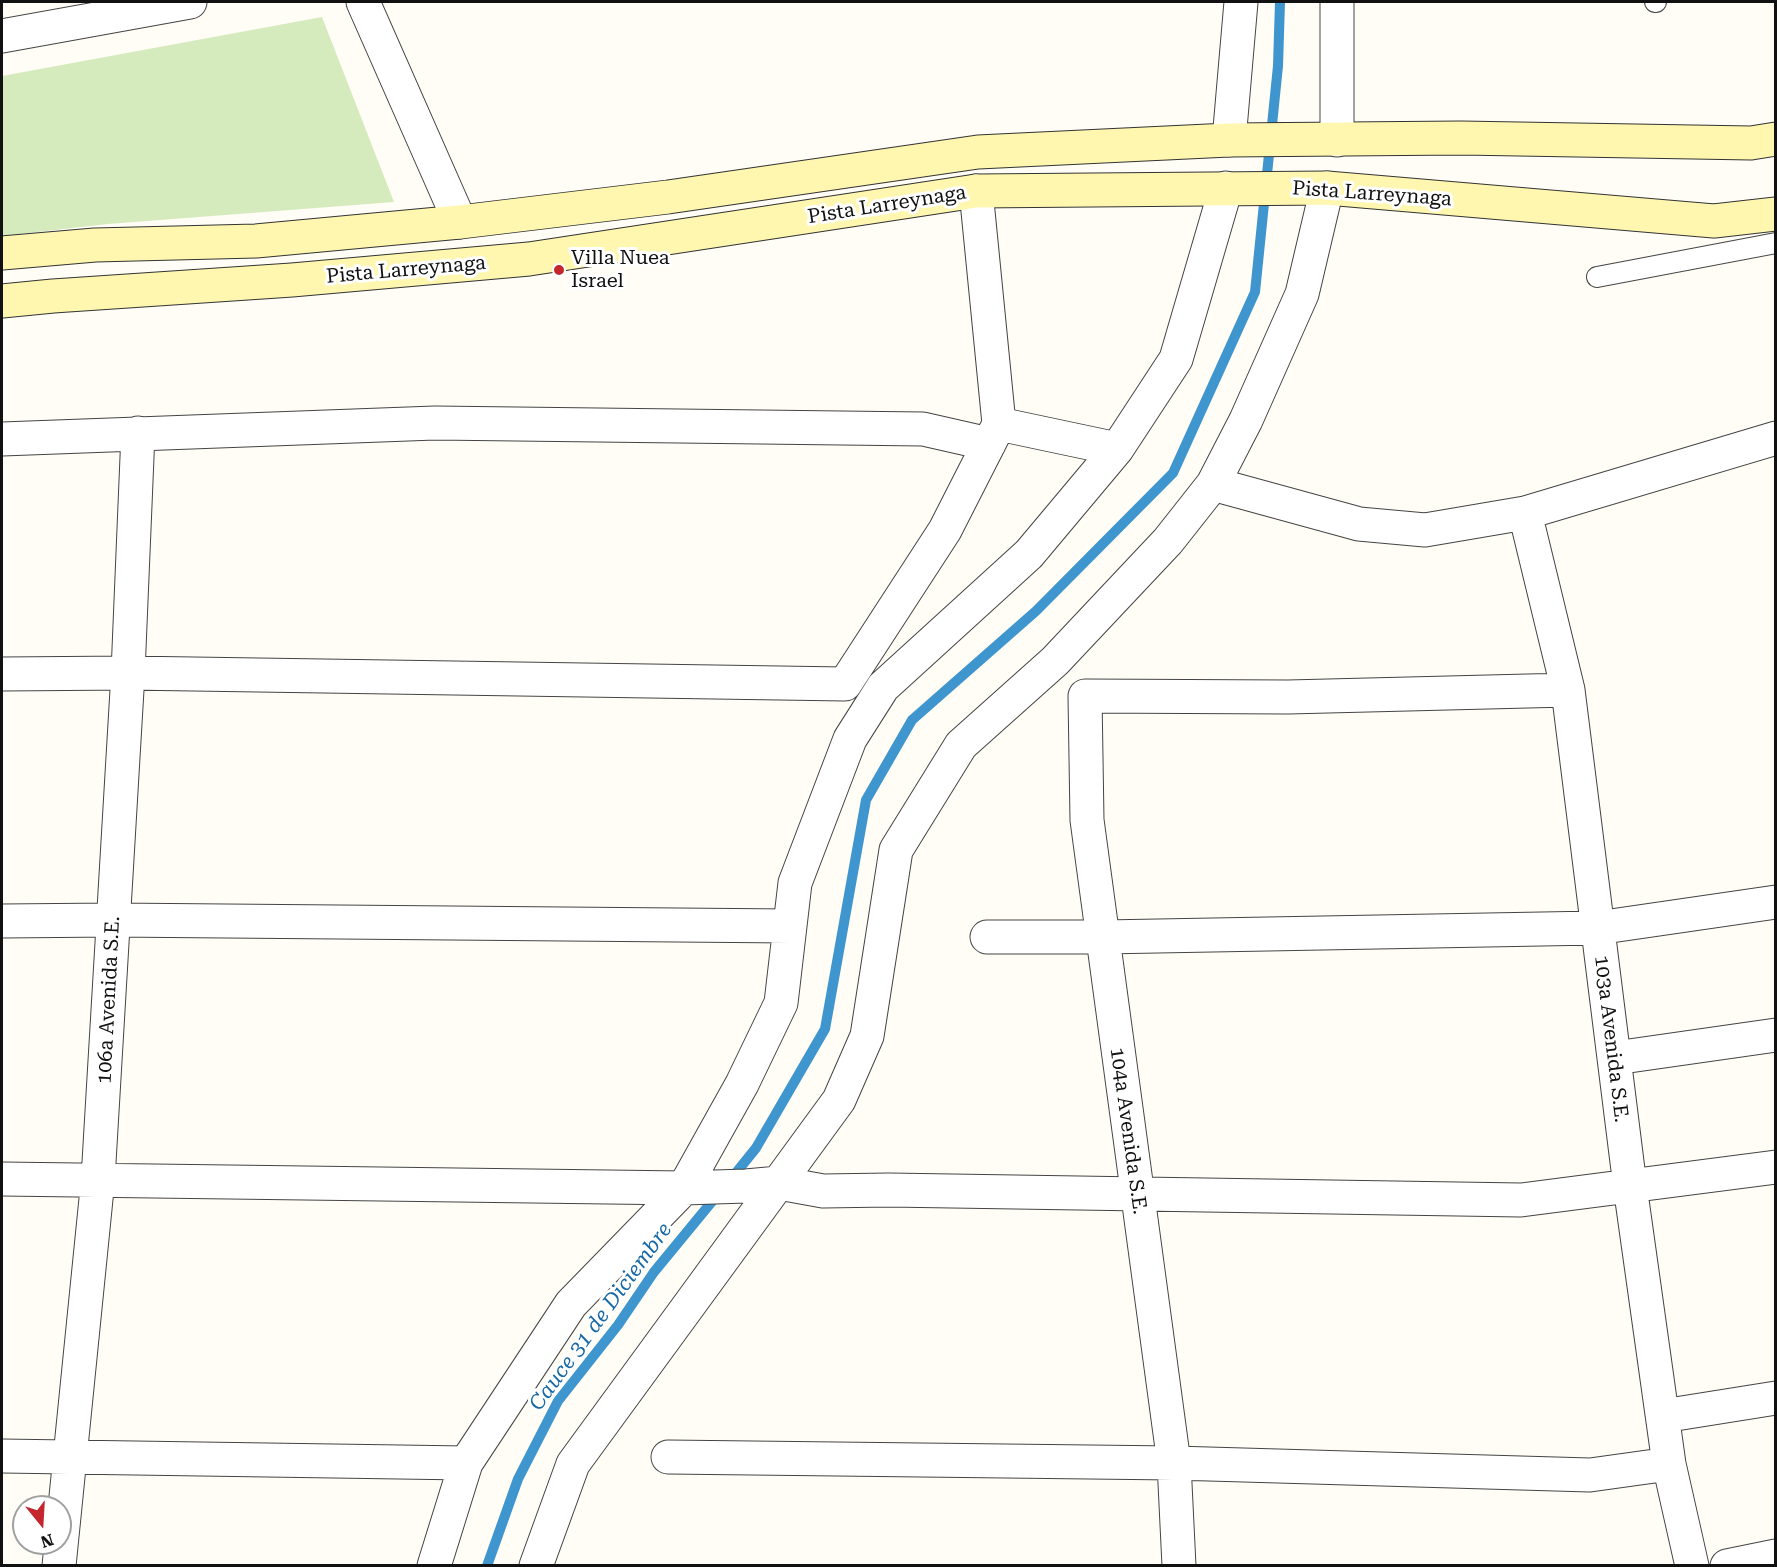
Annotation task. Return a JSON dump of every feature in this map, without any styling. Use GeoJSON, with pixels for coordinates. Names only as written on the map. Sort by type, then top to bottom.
{"type":"FeatureCollection","features":[{"type":"Feature","properties":{"kind":"main road","name":"Pista Larreynaga"},"geometry":{"type":"LineString","coordinates":[[2,253],[95,245],[256,241],[460,222],[668,197],[978,152],[1233,140],[1461,138],[1751,143],[1776,139]]}},
{"type":"Feature","properties":{"kind":"main road","name":"Pista Larreynaga"},"geometry":{"type":"LineString","coordinates":[[2,301],[529,260],[976,191],[1321,188],[1714,221],[1776,214]]}},
{"type":"Feature","properties":{"kind":"street"},"geometry":{"type":"LineString","coordinates":[[2,36],[190,2]]}},
{"type":"Feature","properties":{"kind":"street"},"geometry":{"type":"LineString","coordinates":[[363,2],[460,222]]}},
{"type":"Feature","properties":{"kind":"street"},"geometry":{"type":"LineString","coordinates":[[1233,140],[1241,2]]}},
{"type":"Feature","properties":{"kind":"street"},"geometry":{"type":"LineString","coordinates":[[1328,140],[1337,2]]}},
{"type":"Feature","properties":{"kind":"street"},"geometry":{"type":"LineString","coordinates":[[434,1566],[466,1463],[571,1304],[684,1188],[742,1084],[781,1003],[795,883],[850,739],[882,687],[1029,554],[1117,449],[1176,359],[1230,188]]}},
{"type":"Feature","properties":{"kind":"street"},"geometry":{"type":"LineString","coordinates":[[536,1566],[573,1464],[839,1100],[867,1036],[896,850],[955,754],[961,745],[1055,661],[1168,541],[1214,484],[1246,420],[1302,294],[1321,188]]}},
{"type":"Feature","properties":{"kind":"street"},"geometry":{"type":"LineString","coordinates":[[850,739],[845,684],[945,530],[994,434],[976,191]]}},
{"type":"Feature","properties":{"kind":"street"},"geometry":{"type":"LineString","coordinates":[[2,439],[435,423],[923,429],[994,434],[1117,449]]}},
{"type":"Feature","properties":{"kind":"street","name":"106a Avenida S.E."},"geometry":{"type":"LineString","coordinates":[[59,1566],[98,1179],[128,673],[138,433]]}},
{"type":"Feature","properties":{"kind":"street"},"geometry":{"type":"LineString","coordinates":[[1214,484],[1359,524],[1425,530],[1525,513],[1776,438]]}},
{"type":"Feature","properties":{"kind":"street","name":"103a Avenida S.E."},"geometry":{"type":"LineString","coordinates":[[1525,513],[1568,690],[1630,1186],[1670,1464],[1692,1566]]}},
{"type":"Feature","properties":{"kind":"street"},"geometry":{"type":"LineString","coordinates":[[2,674],[128,673],[845,684]]}},
{"type":"Feature","properties":{"kind":"street","name":"104a Avenida S.E."},"geometry":{"type":"LineString","coordinates":[[1179,1566],[1173,1463],[1087,820],[1085,696],[1288,697],[1568,690]]}},
{"type":"Feature","properties":{"kind":"street"},"geometry":{"type":"LineString","coordinates":[[987,937],[1597,928],[1776,902]]}},
{"type":"Feature","properties":{"kind":"street"},"geometry":{"type":"LineString","coordinates":[[2,921],[790,926]]}},
{"type":"Feature","properties":{"kind":"street"},"geometry":{"type":"LineString","coordinates":[[1614,1058],[1776,1035]]}},
{"type":"Feature","properties":{"kind":"street"},"geometry":{"type":"LineString","coordinates":[[2,1179],[684,1188],[778,1183],[823,1191],[1136,1193],[1521,1200],[1776,1167]]}},
{"type":"Feature","properties":{"kind":"street"},"geometry":{"type":"LineString","coordinates":[[1663,1416],[1776,1398]]}},
{"type":"Feature","properties":{"kind":"street"},"geometry":{"type":"LineString","coordinates":[[2,1456],[466,1463]]}},
{"type":"Feature","properties":{"kind":"street"},"geometry":{"type":"LineString","coordinates":[[668,1457],[1173,1463],[1590,1475],[1670,1464]]}},
{"type":"Feature","properties":{"kind":"street"},"geometry":{"type":"LineString","coordinates":[[1727,1566],[1776,1556]]}},
{"type":"Feature","properties":{"kind":"lane"},"geometry":{"type":"LineString","coordinates":[[1598,277],[1776,243]]}},
{"type":"Feature","properties":{"kind":"green space"},"geometry":{"type":"Polygon","coordinates":[[[322,17],[394,202],[108,224],[2,236],[2,76],[322,17]]]}},
{"type":"Feature","properties":{"kind":"waterway"},"geometry":{"type":"LineString","coordinates":[[731,1179],[756,1148],[825,1029],[866,800],[912,720],[1036,611],[1173,473],[1255,292],[1278,66],[1280,2]]}},
{"type":"Feature","properties":{"kind":"waterway","name":"Cauce 31 de Diciembre"},"geometry":{"type":"LineString","coordinates":[[487,1566],[518,1479],[558,1401],[618,1325],[654,1272],[719,1193]]}},
{"type":"Feature","properties":{"kind":"place","name":"Villa Nuea Israel"},"geometry":{"type":"Point","coordinates":[559,270]}}]}
